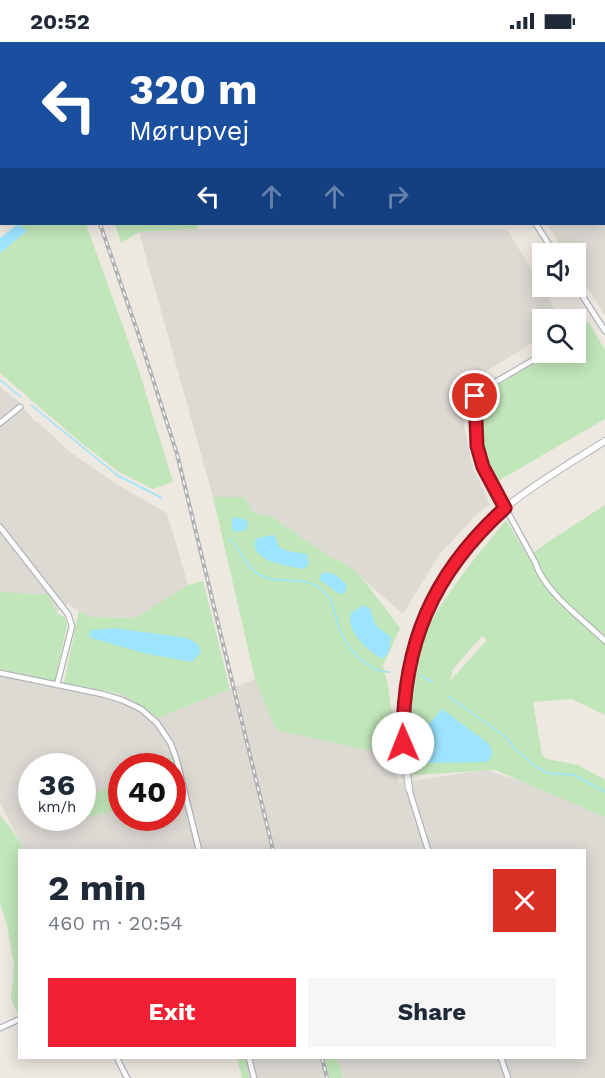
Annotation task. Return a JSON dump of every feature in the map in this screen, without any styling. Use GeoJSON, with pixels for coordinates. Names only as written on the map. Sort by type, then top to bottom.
{"type":"FeatureCollection","features":[{"type":"Feature","properties":{"kind":"street"},"geometry":{"type":"LineString","coordinates":[[537,225],[548,243]]}},
{"type":"Feature","properties":{"kind":"street"},"geometry":{"type":"LineString","coordinates":[[583,297],[605,332]]}},
{"type":"Feature","properties":{"kind":"street"},"geometry":{"type":"LineString","coordinates":[[532,361],[475,396],[477,446],[483,467],[535,562],[539,575],[550,589],[605,641]]}},
{"type":"Feature","properties":{"kind":"street"},"geometry":{"type":"LineString","coordinates":[[0,423],[20,407]]}},
{"type":"Feature","properties":{"kind":"street"},"geometry":{"type":"LineString","coordinates":[[428,849],[409,789],[403,743],[402,711],[411,656],[422,622],[452,566],[479,532],[505,508],[605,441]]}},
{"type":"Feature","properties":{"kind":"street"},"geometry":{"type":"LineString","coordinates":[[0,527],[68,614],[72,626],[57,685]]}},
{"type":"Feature","properties":{"kind":"street"},"geometry":{"type":"LineString","coordinates":[[0,673],[122,700],[141,709],[157,723],[171,744],[177,760],[199,849]]}},
{"type":"Feature","properties":{"kind":"street"},"geometry":{"type":"LineString","coordinates":[[1,1028],[18,1020]]}},
{"type":"Feature","properties":{"kind":"street"},"geometry":{"type":"LineString","coordinates":[[118,1059],[127,1078]]}},
{"type":"Feature","properties":{"kind":"street"},"geometry":{"type":"LineString","coordinates":[[249,1059],[254,1078]]}},
{"type":"Feature","properties":{"kind":"street"},"geometry":{"type":"LineString","coordinates":[[501,1059],[508,1078]]}},
{"type":"Feature","properties":{"kind":"shaded area"},"geometry":{"type":"Polygon","coordinates":[[[548,225],[605,225],[605,316],[586,285],[586,243],[559,243],[548,225]]]}},
{"type":"Feature","properties":{"kind":"shaded area"},"geometry":{"type":"Polygon","coordinates":[[[196,229],[507,229],[532,271],[532,297],[548,297],[555,309],[532,309],[532,343],[457,390],[472,465],[490,504],[476,515],[439,555],[403,614],[346,564],[329,556],[272,517],[254,513],[244,497],[213,497],[139,232],[196,229]]]}},
{"type":"Feature","properties":{"kind":"shaded area"},"geometry":{"type":"Polygon","coordinates":[[[0,387],[18,401],[35,422],[37,421],[70,452],[115,483],[167,513],[188,585],[135,618],[90,617],[67,604],[56,613],[0,609],[0,387]]]}},
{"type":"Feature","properties":{"kind":"shaded area"},"geometry":{"type":"Polygon","coordinates":[[[0,676],[121,694],[157,718],[255,679],[277,730],[390,755],[399,783],[485,770],[605,807],[605,1078],[248,1078],[243,1059],[586,1059],[586,849],[23,849],[0,803],[0,676]]]}},
{"type":"Feature","properties":{"kind":"green space"},"geometry":{"type":"Polygon","coordinates":[[[21,225],[86,225],[139,371],[173,482],[153,489],[119,472],[0,373],[0,253],[26,232],[21,225]]]}},
{"type":"Feature","properties":{"kind":"green space"},"geometry":{"type":"Polygon","coordinates":[[[115,225],[199,225],[196,229],[139,232],[121,243],[115,225]]]}},
{"type":"Feature","properties":{"kind":"green space"},"geometry":{"type":"Polygon","coordinates":[[[588,321],[605,350],[605,419],[498,481],[488,466],[481,444],[478,403],[484,393],[535,363],[586,363],[586,325],[588,321]]]}},
{"type":"Feature","properties":{"kind":"green space"},"geometry":{"type":"Polygon","coordinates":[[[213,497],[244,497],[254,513],[272,517],[329,556],[346,564],[362,578],[400,628],[383,666],[393,720],[390,755],[276,730],[255,679],[213,497]]]}},
{"type":"Feature","properties":{"kind":"green space"},"geometry":{"type":"Polygon","coordinates":[[[605,505],[605,715],[572,699],[533,702],[542,755],[547,759],[578,765],[605,780],[605,817],[495,770],[413,775],[413,726],[406,733],[411,678],[421,643],[441,605],[506,520],[528,557],[605,505]],[[482,636],[453,669],[450,681],[487,640],[482,636]]]}},
{"type":"Feature","properties":{"kind":"green space"},"geometry":{"type":"Polygon","coordinates":[[[203,581],[230,689],[157,718],[121,694],[64,683],[79,611],[90,617],[135,618],[188,585],[203,581]]]}},
{"type":"Feature","properties":{"kind":"green space"},"geometry":{"type":"Polygon","coordinates":[[[0,592],[48,595],[56,612],[65,618],[67,625],[55,681],[0,669],[0,592]]]}},
{"type":"Feature","properties":{"kind":"green space"},"geometry":{"type":"Polygon","coordinates":[[[108,788],[108,812],[96,815],[96,794],[108,788]]]}},
{"type":"Feature","properties":{"kind":"green space"},"geometry":{"type":"Polygon","coordinates":[[[0,815],[23,849],[18,849],[18,1015],[11,999],[14,966],[7,925],[0,903],[0,815]]]}},
{"type":"Feature","properties":{"kind":"green space"},"geometry":{"type":"Polygon","coordinates":[[[237,1059],[245,1059],[249,1078],[242,1078],[237,1059]]]}},
{"type":"Feature","properties":{"kind":"green space"},"geometry":{"type":"Polygon","coordinates":[[[324,1059],[337,1059],[343,1078],[330,1078],[324,1059]]]}},
{"type":"Feature","properties":{"kind":"water"},"geometry":{"type":"Polygon","coordinates":[[[17,225],[27,231],[0,253],[0,238],[17,225]]]}},
{"type":"Feature","properties":{"kind":"water"},"geometry":{"type":"Polygon","coordinates":[[[234,517],[248,522],[246,530],[235,532],[232,529],[234,517]]]}},
{"type":"Feature","properties":{"kind":"water"},"geometry":{"type":"Polygon","coordinates":[[[273,535],[279,547],[307,554],[309,564],[304,569],[289,566],[272,562],[259,554],[255,548],[255,541],[258,538],[273,535]]]}},
{"type":"Feature","properties":{"kind":"water"},"geometry":{"type":"Polygon","coordinates":[[[325,572],[336,575],[347,585],[344,594],[338,593],[320,580],[320,575],[325,572]]]}},
{"type":"Feature","properties":{"kind":"water"},"geometry":{"type":"Polygon","coordinates":[[[363,605],[370,609],[376,626],[391,637],[389,652],[383,659],[359,640],[351,627],[351,613],[363,605]]]}},
{"type":"Feature","properties":{"kind":"water"},"geometry":{"type":"Polygon","coordinates":[[[114,628],[187,638],[198,644],[201,652],[192,662],[143,653],[89,637],[91,630],[114,628]]]}},
{"type":"Feature","properties":{"kind":"water"},"geometry":{"type":"Polygon","coordinates":[[[442,709],[489,744],[493,753],[488,762],[429,763],[420,757],[420,734],[442,709]]]}},
{"type":"Feature","properties":{"kind":"waterway"},"geometry":{"type":"LineString","coordinates":[[0,380],[21,397]]}},
{"type":"Feature","properties":{"kind":"waterway"},"geometry":{"type":"LineString","coordinates":[[31,405],[117,475],[162,498]]}},
{"type":"Feature","properties":{"kind":"waterway"},"geometry":{"type":"LineString","coordinates":[[229,539],[252,569],[262,576],[306,582],[322,590],[332,602],[340,630],[353,652],[374,669],[390,672]]}},
{"type":"Feature","properties":{"kind":"waterway"},"geometry":{"type":"LineString","coordinates":[[422,676],[433,682]]}},
{"type":"Feature","properties":{"kind":"waterway"},"geometry":{"type":"LineString","coordinates":[[448,696],[506,737],[516,750],[547,773],[574,775],[605,792]]}},
{"type":"Feature","properties":{"kind":"railway"},"geometry":{"type":"LineString","coordinates":[[100,225],[177,454],[273,849]]}},
{"type":"Feature","properties":{"kind":"railway"},"geometry":{"type":"LineString","coordinates":[[322,1059],[327,1078]]}},
{"type":"Feature","properties":{"kind":"route"},"geometry":{"type":"LineString","coordinates":[[403,743],[402,711],[405,683],[422,622],[452,566],[479,532],[505,508],[483,467],[477,446],[475,396]]}}]}
